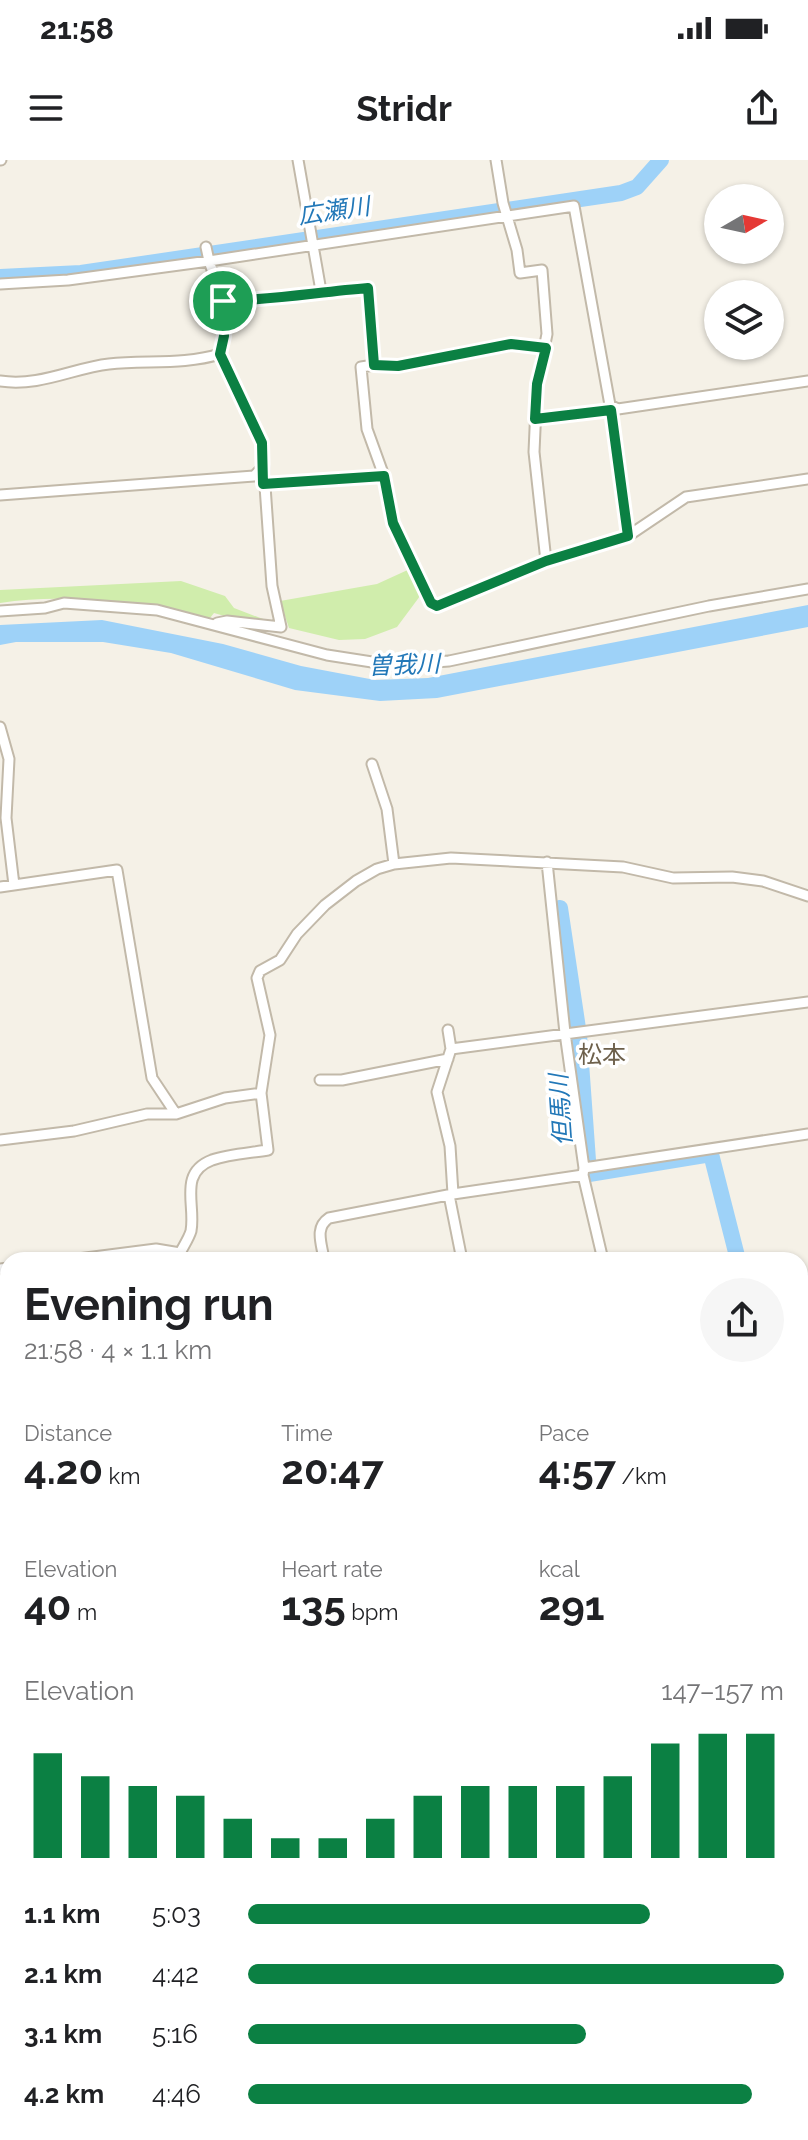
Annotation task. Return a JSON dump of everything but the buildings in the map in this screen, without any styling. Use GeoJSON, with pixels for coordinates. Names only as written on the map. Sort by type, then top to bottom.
{"type":"FeatureCollection","features":[{"type":"Feature","properties":{"kind":"street"},"geometry":{"type":"LineString","coordinates":[[298,160],[321,291]]}},
{"type":"Feature","properties":{"kind":"street"},"geometry":{"type":"LineString","coordinates":[[496,160],[520,273],[542,270],[547,314],[546,348],[537,384],[535,472],[546,561]]}},
{"type":"Feature","properties":{"kind":"street"},"geometry":{"type":"LineString","coordinates":[[0,284],[68,280],[313,239],[505,211],[574,206],[610,408],[628,536]]}},
{"type":"Feature","properties":{"kind":"street"},"geometry":{"type":"LineString","coordinates":[[208,255],[223,301],[224,336],[220,354],[262,443],[272,586],[281,627],[227,621],[214,623]]}},
{"type":"Feature","properties":{"kind":"street"},"geometry":{"type":"LineString","coordinates":[[223,301],[271,300],[321,291],[368,288],[374,365]]}},
{"type":"Feature","properties":{"kind":"street"},"geometry":{"type":"LineString","coordinates":[[546,348],[511,344],[398,366],[361,367],[367,429],[384,476],[393,523],[431,603],[437,606],[546,561],[628,536],[686,497],[808,479]]}},
{"type":"Feature","properties":{"kind":"street"},"geometry":{"type":"LineString","coordinates":[[0,381],[58,378],[106,364],[201,360],[220,354]]}},
{"type":"Feature","properties":{"kind":"street"},"geometry":{"type":"LineString","coordinates":[[535,419],[808,381]]}},
{"type":"Feature","properties":{"kind":"street"},"geometry":{"type":"LineString","coordinates":[[0,495],[254,476],[262,468]]}},
{"type":"Feature","properties":{"kind":"street"},"geometry":{"type":"LineString","coordinates":[[263,484],[384,476]]}},
{"type":"Feature","properties":{"kind":"street"},"geometry":{"type":"LineString","coordinates":[[0,611],[45,608],[64,603],[157,610],[327,655],[408,664],[449,661],[709,606],[808,589]]}},
{"type":"Feature","properties":{"kind":"street"},"geometry":{"type":"LineString","coordinates":[[0,727],[9,759],[6,818],[14,885]]}},
{"type":"Feature","properties":{"kind":"street"},"geometry":{"type":"LineString","coordinates":[[372,764],[387,809],[394,864]]}},
{"type":"Feature","properties":{"kind":"street"},"geometry":{"type":"LineString","coordinates":[[184,1252],[191,1233],[189,1186],[193,1176],[213,1160],[268,1150],[261,1093],[270,1035],[257,978],[260,971],[280,960],[303,928],[356,881],[377,869],[394,864],[451,858],[547,862],[623,867],[681,879],[732,877],[763,881],[808,896]]}},
{"type":"Feature","properties":{"kind":"street"},"geometry":{"type":"LineString","coordinates":[[547,862],[583,1171],[601,1252]]}},
{"type":"Feature","properties":{"kind":"street"},"geometry":{"type":"LineString","coordinates":[[0,887],[117,870],[152,1078],[176,1114]]}},
{"type":"Feature","properties":{"kind":"street"},"geometry":{"type":"LineString","coordinates":[[320,1080],[342,1080],[449,1054],[565,1033],[808,1002]]}},
{"type":"Feature","properties":{"kind":"street"},"geometry":{"type":"LineString","coordinates":[[448,1030],[449,1054],[437,1092],[450,1146],[451,1194],[461,1252]]}},
{"type":"Feature","properties":{"kind":"street"},"geometry":{"type":"LineString","coordinates":[[0,1140],[74,1131],[147,1114],[176,1114],[225,1098],[261,1093]]}},
{"type":"Feature","properties":{"kind":"street"},"geometry":{"type":"LineString","coordinates":[[323,1252],[319,1230],[329,1218],[451,1194],[808,1134]]}},
{"type":"Feature","properties":{"kind":"street"},"geometry":{"type":"LineString","coordinates":[[133,1252],[156,1249],[166,1252]]}},
{"type":"Feature","properties":{"kind":"green space"},"geometry":{"type":"Polygon","coordinates":[[[412,568],[423,592],[397,627],[365,639],[339,640],[289,628],[280,601],[377,584],[412,568]]]}},
{"type":"Feature","properties":{"kind":"green space"},"geometry":{"type":"Polygon","coordinates":[[[181,581],[225,596],[234,608],[276,624],[249,623],[214,613],[210,618],[158,608],[79,599],[0,603],[0,590],[181,581]]]}},
{"type":"Feature","properties":{"kind":"water"},"geometry":{"type":"Polygon","coordinates":[[[808,605],[808,627],[437,698],[380,701],[295,690],[171,653],[103,642],[16,642],[0,645],[0,625],[102,620],[223,644],[301,666],[375,680],[428,678],[808,605]]]}},
{"type":"Feature","properties":{"kind":"waterway","name":"広瀬川"},"geometry":{"type":"LineString","coordinates":[[0,277],[81,273],[621,193],[637,187],[661,160]]}},
{"type":"Feature","properties":{"kind":"waterway","name":"但馬川"},"geometry":{"type":"LineString","coordinates":[[560,908],[579,1035],[589,1174],[711,1154],[736,1252]]}},
{"type":"Feature","properties":{"kind":"district","name":"松本"},"geometry":{"type":"Point","coordinates":[602,1055]}},
{"type":"Feature","properties":{"kind":"route"},"geometry":{"type":"LineString","coordinates":[[368,288],[374,365],[398,366],[511,344],[546,348],[537,384],[535,419],[611,410],[628,536],[546,561],[445,605],[431,603],[393,523],[384,476],[263,484],[262,443],[220,354],[224,336],[223,301],[271,300],[321,291],[368,288]]}},
{"type":"Feature","properties":{"kind":"water label","name":"曽我川"},"geometry":{"type":"Point","coordinates":[404,665]}}]}
